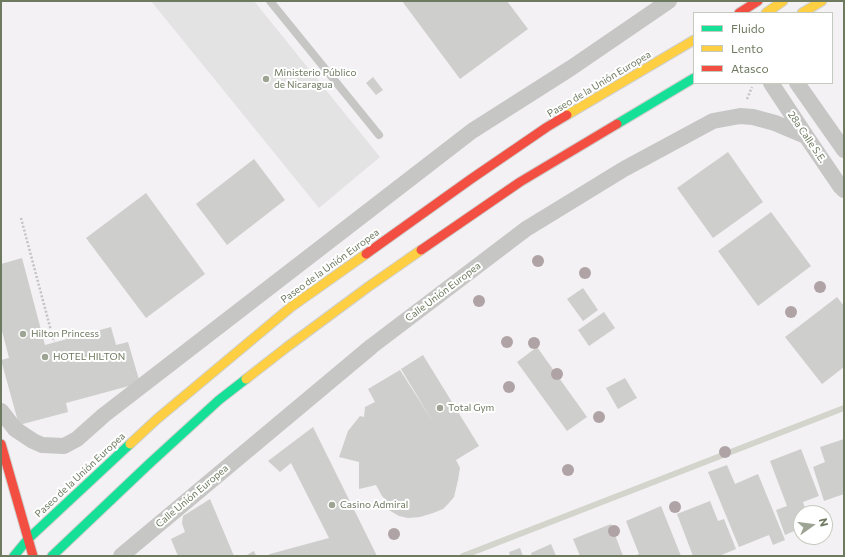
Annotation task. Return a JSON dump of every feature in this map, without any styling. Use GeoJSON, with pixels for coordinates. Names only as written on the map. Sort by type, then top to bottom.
{"type":"FeatureCollection","features":[{"type":"Feature","properties":{"kind":"main road"},"geometry":{"type":"LineString","coordinates":[[767,12],[783,1]]}},
{"type":"Feature","properties":{"kind":"main road"},"geometry":{"type":"LineString","coordinates":[[804,12],[822,1]]}},
{"type":"Feature","properties":{"kind":"main road","name":"Paseo de la Unión Europea"},"geometry":{"type":"LineString","coordinates":[[14,556],[28,539],[157,419],[291,307],[470,179],[548,127],[693,41]]}},
{"type":"Feature","properties":{"kind":"main road"},"geometry":{"type":"LineString","coordinates":[[52,556],[219,400],[368,287],[520,182],[693,79]]}},
{"type":"Feature","properties":{"kind":"main road"},"geometry":{"type":"LineString","coordinates":[[551,164],[577,138],[597,126]]}},
{"type":"Feature","properties":{"kind":"main road"},"geometry":{"type":"LineString","coordinates":[[1,444],[33,556]]}},
{"type":"Feature","properties":{"kind":"street"},"geometry":{"type":"LineString","coordinates":[[1,411],[15,429],[42,445],[64,446],[77,439],[104,415],[472,131],[571,68],[668,1]]}},
{"type":"Feature","properties":{"kind":"street","name":"28a Calle S.E."},"geometry":{"type":"LineString","coordinates":[[772,84],[844,190]]}},
{"type":"Feature","properties":{"kind":"street"},"geometry":{"type":"LineString","coordinates":[[798,84],[844,150]]}},
{"type":"Feature","properties":{"kind":"street","name":"Calle Unión Europea"},"geometry":{"type":"LineString","coordinates":[[121,556],[372,346],[526,229],[624,169],[713,121],[740,116],[753,118],[775,123],[806,136]]}},
{"type":"Feature","properties":{"kind":"lane"},"geometry":{"type":"LineString","coordinates":[[270,1],[379,135]]}},
{"type":"Feature","properties":{"kind":"path"},"geometry":{"type":"LineString","coordinates":[[21,218],[54,342]]}},
{"type":"Feature","properties":{"kind":"shaded area","name":"Ministerio Público de Nicaragua"},"geometry":{"type":"Polygon","coordinates":[[[151,1],[254,1],[380,157],[319,208],[151,1]]]}},
{"type":"Feature","properties":{"kind":"building"},"geometry":{"type":"Polygon","coordinates":[[[402,1],[507,1],[528,29],[460,79],[402,1]]]}},
{"type":"Feature","properties":{"kind":"building"},"geometry":{"type":"Polygon","coordinates":[[[373,77],[383,90],[376,95],[366,83],[373,77]]]}},
{"type":"Feature","properties":{"kind":"building"},"geometry":{"type":"Polygon","coordinates":[[[728,152],[763,202],[713,238],[677,188],[728,152]]]}},
{"type":"Feature","properties":{"kind":"building"},"geometry":{"type":"Polygon","coordinates":[[[254,159],[285,200],[227,245],[196,204],[254,159]]]}},
{"type":"Feature","properties":{"kind":"building"},"geometry":{"type":"Polygon","coordinates":[[[146,193],[205,274],[146,318],[86,238],[146,193]]]}},
{"type":"Feature","properties":{"kind":"building"},"geometry":{"type":"Polygon","coordinates":[[[771,212],[811,266],[758,306],[718,251],[771,212]]]}},
{"type":"Feature","properties":{"kind":"building","name":"Hilton Princess"},"geometry":{"type":"Polygon","coordinates":[[[22,258],[45,345],[111,327],[116,345],[128,342],[140,383],[66,403],[68,412],[19,425],[1,360],[9,358],[1,327],[1,264],[22,258]]]}},
{"type":"Feature","properties":{"kind":"building"},"geometry":{"type":"Polygon","coordinates":[[[583,288],[598,310],[583,321],[567,299],[583,288]]]}},
{"type":"Feature","properties":{"kind":"building"},"geometry":{"type":"Polygon","coordinates":[[[837,297],[844,306],[844,367],[822,384],[785,337],[837,297]]]}},
{"type":"Feature","properties":{"kind":"building"},"geometry":{"type":"Polygon","coordinates":[[[604,312],[615,328],[589,346],[578,330],[604,312]]]}},
{"type":"Feature","properties":{"kind":"building"},"geometry":{"type":"Polygon","coordinates":[[[537,347],[587,417],[567,431],[517,362],[537,347]]]}},
{"type":"Feature","properties":{"kind":"building"},"geometry":{"type":"Polygon","coordinates":[[[423,355],[479,446],[456,460],[460,468],[458,480],[454,497],[448,504],[443,509],[433,513],[420,517],[408,518],[399,516],[387,509],[390,505],[382,496],[376,485],[359,489],[359,462],[339,457],[348,431],[360,416],[364,417],[365,407],[375,402],[368,389],[400,370],[433,422],[401,369],[423,355]]]}},
{"type":"Feature","properties":{"kind":"building"},"geometry":{"type":"Polygon","coordinates":[[[625,378],[637,398],[618,409],[606,388],[625,378]]]}},
{"type":"Feature","properties":{"kind":"building","name":"Casino Admiral"},"geometry":{"type":"Polygon","coordinates":[[[313,427],[377,556],[266,556],[329,538],[291,463],[280,472],[268,461],[313,427]]]}},
{"type":"Feature","properties":{"kind":"building"},"geometry":{"type":"Polygon","coordinates":[[[844,439],[844,494],[824,501],[813,467],[825,462],[820,447],[844,439]]]}},
{"type":"Feature","properties":{"kind":"building"},"geometry":{"type":"Polygon","coordinates":[[[801,449],[819,496],[803,502],[804,505],[793,505],[793,532],[785,535],[776,510],[787,506],[770,461],[801,449]]]}},
{"type":"Feature","properties":{"kind":"building"},"geometry":{"type":"Polygon","coordinates":[[[727,465],[735,484],[758,474],[785,540],[773,545],[769,535],[739,547],[708,472],[727,465]]]}},
{"type":"Feature","properties":{"kind":"building"},"geometry":{"type":"Polygon","coordinates":[[[210,499],[234,556],[178,556],[171,539],[185,532],[182,523],[183,516],[210,499]]]}},
{"type":"Feature","properties":{"kind":"building"},"geometry":{"type":"Polygon","coordinates":[[[710,501],[718,521],[724,519],[736,549],[719,556],[693,556],[677,514],[710,501]]]}},
{"type":"Feature","properties":{"kind":"building"},"geometry":{"type":"Polygon","coordinates":[[[661,506],[681,556],[634,556],[639,554],[626,521],[661,506]]]}},
{"type":"Feature","properties":{"kind":"building"},"geometry":{"type":"Polygon","coordinates":[[[611,524],[623,556],[580,556],[573,539],[611,524]]]}},
{"type":"Feature","properties":{"kind":"building"},"geometry":{"type":"Polygon","coordinates":[[[551,544],[556,556],[532,556],[531,553],[551,544]]]}},
{"type":"Feature","properties":{"kind":"building"},"geometry":{"type":"Polygon","coordinates":[[[520,548],[523,556],[510,556],[509,552],[520,548]]]}},
{"type":"Feature","properties":{"kind":"building"},"geometry":{"type":"Polygon","coordinates":[[[254,551],[256,556],[245,556],[254,551]]]}},
{"type":"Feature","properties":{"kind":"waterway"},"geometry":{"type":"LineString","coordinates":[[463,556],[844,408]]}},
{"type":"Feature","properties":{"kind":"traffic: fast"},"geometry":{"type":"LineString","coordinates":[[617,124],[693,79]]}},
{"type":"Feature","properties":{"kind":"traffic: fast"},"geometry":{"type":"LineString","coordinates":[[52,556],[219,400],[246,379]]}},
{"type":"Feature","properties":{"kind":"traffic: fast"},"geometry":{"type":"LineString","coordinates":[[14,556],[28,539],[130,444]]}},
{"type":"Feature","properties":{"kind":"traffic: slow"},"geometry":{"type":"LineString","coordinates":[[767,12],[783,1]]}},
{"type":"Feature","properties":{"kind":"traffic: slow"},"geometry":{"type":"LineString","coordinates":[[804,12],[822,1]]}},
{"type":"Feature","properties":{"kind":"traffic: slow"},"geometry":{"type":"LineString","coordinates":[[567,115],[693,41]]}},
{"type":"Feature","properties":{"kind":"traffic: slow"},"geometry":{"type":"LineString","coordinates":[[246,379],[368,287],[421,250]]}},
{"type":"Feature","properties":{"kind":"traffic: slow"},"geometry":{"type":"LineString","coordinates":[[130,444],[157,419],[291,307],[366,254]]}},
{"type":"Feature","properties":{"kind":"traffic: jam"},"geometry":{"type":"LineString","coordinates":[[741,12],[758,1]]}},
{"type":"Feature","properties":{"kind":"traffic: jam"},"geometry":{"type":"LineString","coordinates":[[366,254],[471,179],[567,115]]}},
{"type":"Feature","properties":{"kind":"traffic: jam"},"geometry":{"type":"LineString","coordinates":[[421,250],[520,182],[617,124]]}},
{"type":"Feature","properties":{"kind":"traffic: jam"},"geometry":{"type":"LineString","coordinates":[[1,444],[33,556]]}},
{"type":"Feature","properties":{"kind":"place","name":"Ministerio Público de Nicaragua"},"geometry":{"type":"Point","coordinates":[266,79]}},
{"type":"Feature","properties":{"kind":"place","name":"Hilton Princess"},"geometry":{"type":"Point","coordinates":[23,334]}},
{"type":"Feature","properties":{"kind":"place","name":"HOTEL HILTON"},"geometry":{"type":"Point","coordinates":[45,357]}},
{"type":"Feature","properties":{"kind":"place","name":"Total Gym"},"geometry":{"type":"Point","coordinates":[440,408]}},
{"type":"Feature","properties":{"kind":"place","name":"Casino Admiral"},"geometry":{"type":"Point","coordinates":[332,505]}}]}
